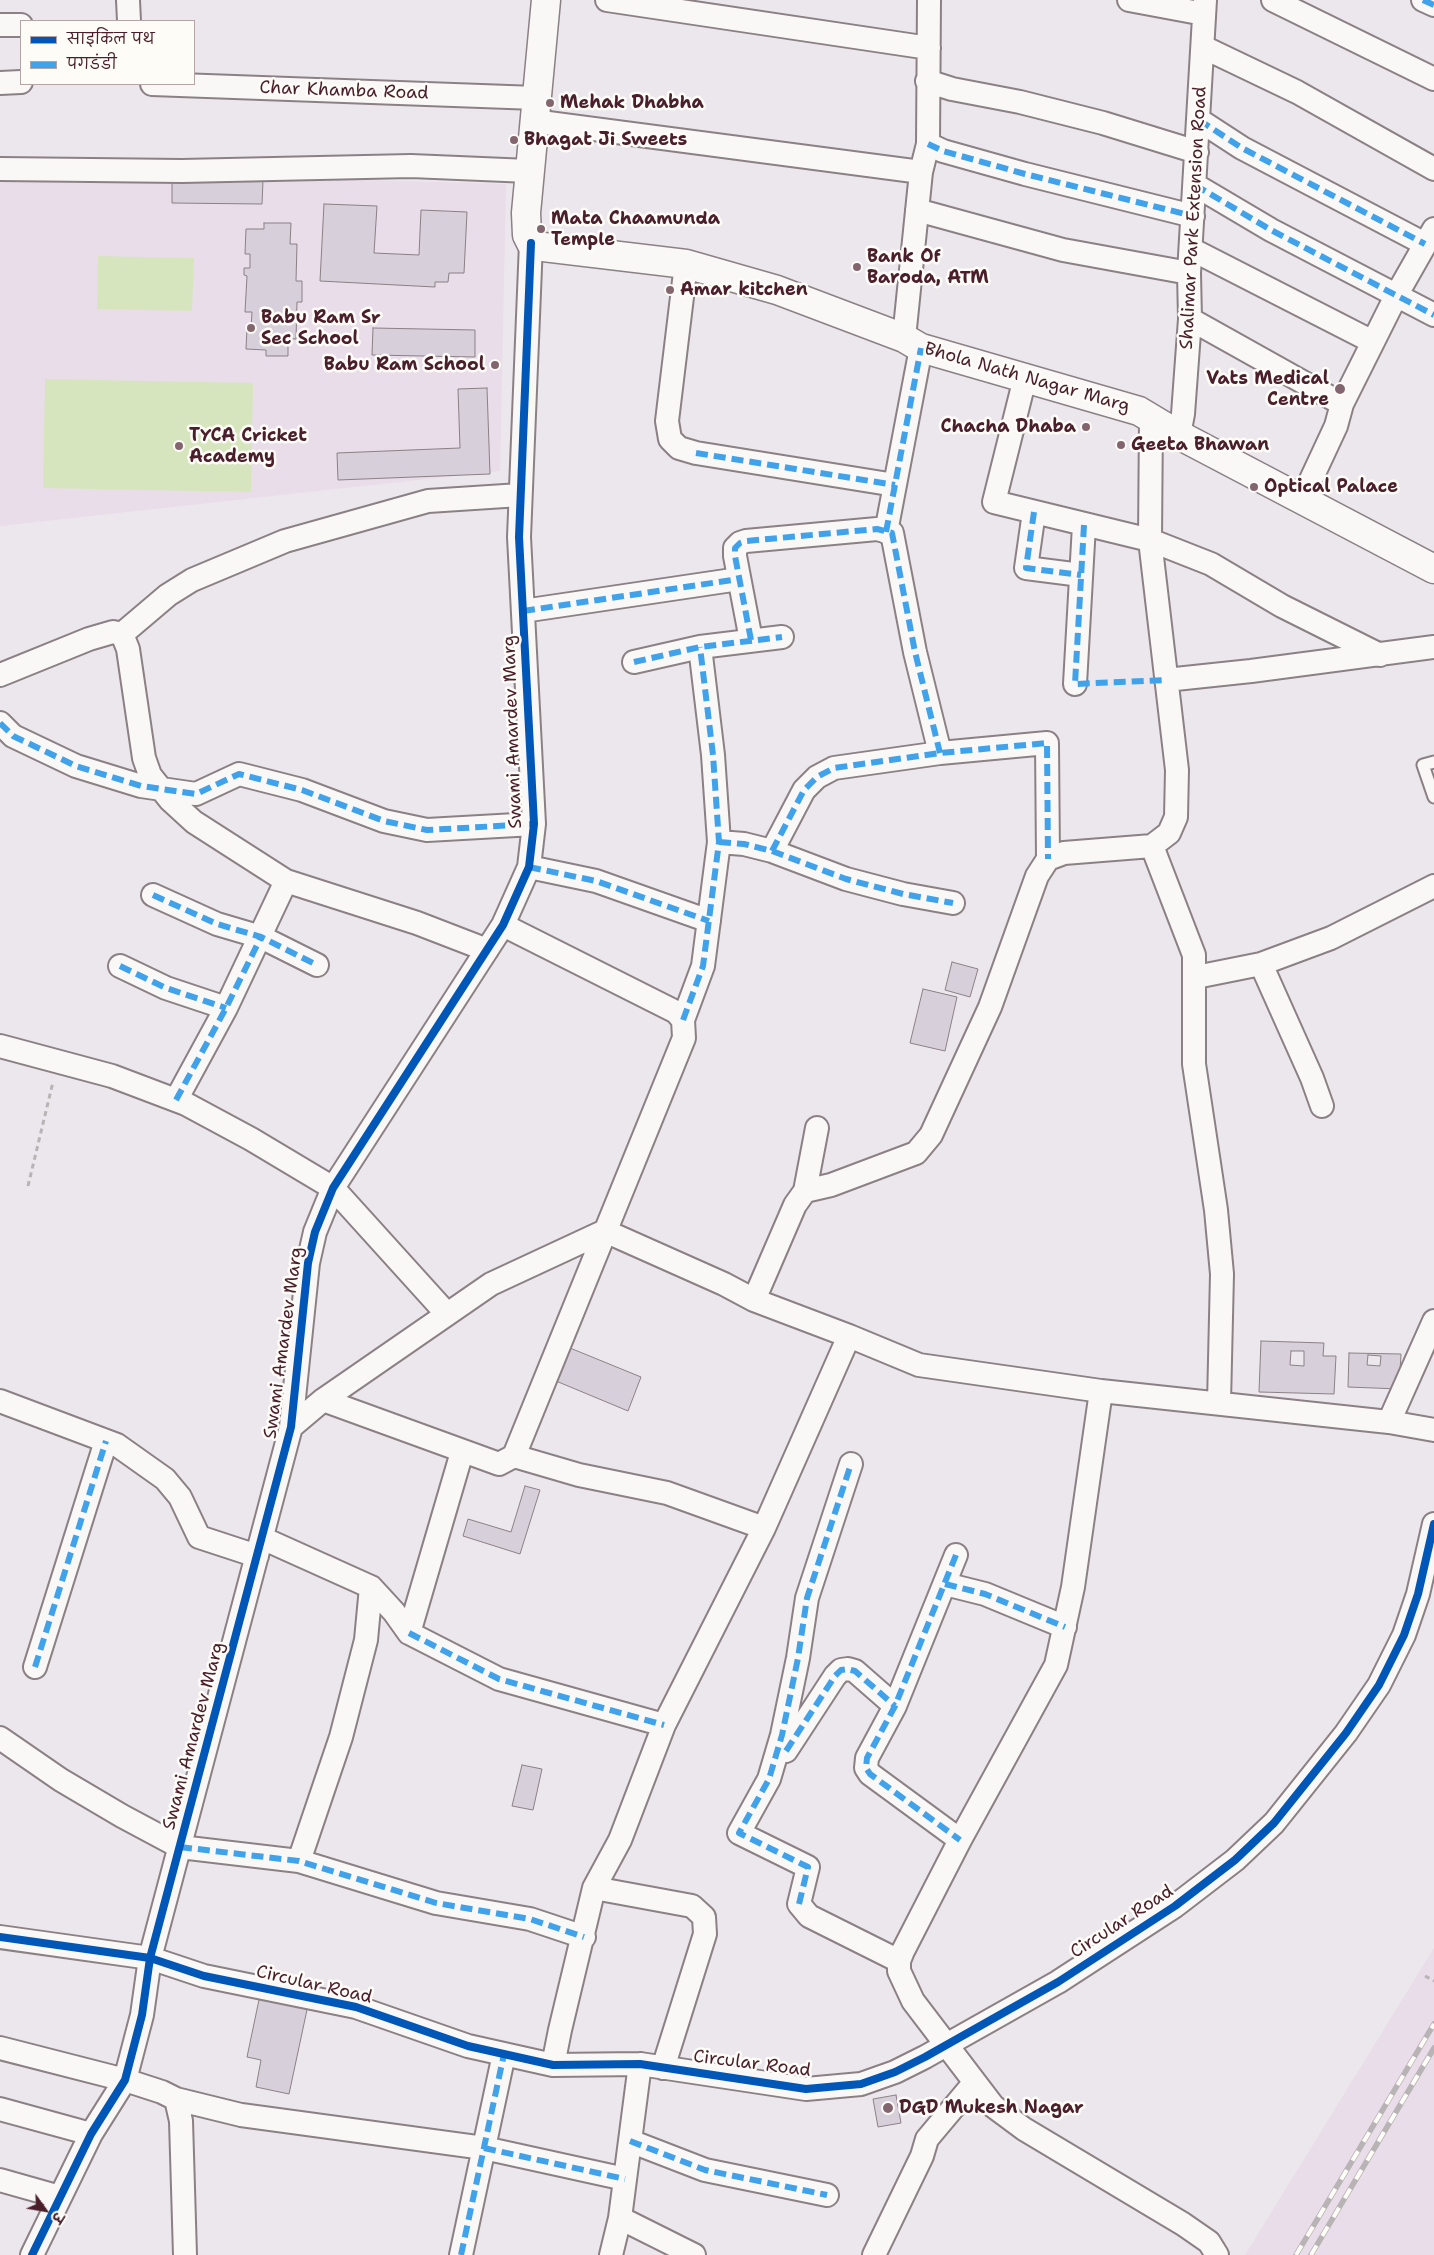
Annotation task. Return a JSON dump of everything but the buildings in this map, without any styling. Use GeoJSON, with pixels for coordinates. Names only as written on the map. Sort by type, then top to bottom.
{"type":"FeatureCollection","features":[{"type":"Feature","properties":{"kind":"street"},"geometry":{"type":"LineString","coordinates":[[128,0],[129,20]]}},
{"type":"Feature","properties":{"kind":"street","name":"Swami Amardev Marg"},"geometry":{"type":"LineString","coordinates":[[32,2255],[91,2134],[125,2080],[142,2015],[150,1958],[291,1427],[308,1263],[315,1232],[333,1188],[503,925],[529,867],[534,824],[519,537],[533,244],[527,235],[526,213],[546,0]]}},
{"type":"Feature","properties":{"kind":"street"},"geometry":{"type":"LineString","coordinates":[[607,0],[929,48]]}},
{"type":"Feature","properties":{"kind":"street"},"geometry":{"type":"LineString","coordinates":[[886,532],[895,485],[912,343],[917,210],[921,172],[928,144],[929,0]]}},
{"type":"Feature","properties":{"kind":"street"},"geometry":{"type":"LineString","coordinates":[[1129,0],[1205,7]]}},
{"type":"Feature","properties":{"kind":"street"},"geometry":{"type":"LineString","coordinates":[[1273,0],[1434,79]]}},
{"type":"Feature","properties":{"kind":"street"},"geometry":{"type":"LineString","coordinates":[[1423,0],[1434,5]]}},
{"type":"Feature","properties":{"kind":"street","name":"Shalimar Park Extension Road"},"geometry":{"type":"LineString","coordinates":[[1179,435],[1183,414],[1190,319],[1189,272],[1205,7]]}},
{"type":"Feature","properties":{"kind":"street"},"geometry":{"type":"LineString","coordinates":[[0,25],[20,25]]}},
{"type":"Feature","properties":{"kind":"street"},"geometry":{"type":"LineString","coordinates":[[1203,47],[1297,92],[1434,169]]}},
{"type":"Feature","properties":{"kind":"street"},"geometry":{"type":"LineString","coordinates":[[927,81],[952,89],[1020,102],[1103,123],[1197,152]]}},
{"type":"Feature","properties":{"kind":"street"},"geometry":{"type":"LineString","coordinates":[[0,83],[20,82]]}},
{"type":"Feature","properties":{"kind":"street","name":"Char Khamba Road"},"geometry":{"type":"LineString","coordinates":[[167,85],[535,110],[921,172]]}},
{"type":"Feature","properties":{"kind":"street"},"geometry":{"type":"LineString","coordinates":[[1198,120],[1242,148],[1430,236],[1397,294],[1342,404],[1336,426],[1302,499]]}},
{"type":"Feature","properties":{"kind":"street"},"geometry":{"type":"LineString","coordinates":[[928,144],[943,151],[1025,174],[1193,216]]}},
{"type":"Feature","properties":{"kind":"street"},"geometry":{"type":"LineString","coordinates":[[0,169],[192,171],[411,166],[529,171]]}},
{"type":"Feature","properties":{"kind":"street"},"geometry":{"type":"LineString","coordinates":[[1195,185],[1271,230],[1397,294],[1434,315]]}},
{"type":"Feature","properties":{"kind":"street"},"geometry":{"type":"LineString","coordinates":[[917,210],[1063,250],[1189,272]]}},
{"type":"Feature","properties":{"kind":"street","name":"Bhola Nath Nagar Marg"},"geometry":{"type":"LineString","coordinates":[[533,244],[686,264],[777,290],[912,343],[1139,411],[1179,435],[1434,569]]}},
{"type":"Feature","properties":{"kind":"street"},"geometry":{"type":"LineString","coordinates":[[1191,249],[1373,342]]}},
{"type":"Feature","properties":{"kind":"street"},"geometry":{"type":"LineString","coordinates":[[686,264],[667,421],[670,439],[679,448],[696,453],[895,485]]}},
{"type":"Feature","properties":{"kind":"street"},"geometry":{"type":"LineString","coordinates":[[1190,319],[1342,404]]}},
{"type":"Feature","properties":{"kind":"street"},"geometry":{"type":"LineString","coordinates":[[1025,378],[994,502],[1150,540],[1211,564],[1282,606],[1380,655]]}},
{"type":"Feature","properties":{"kind":"street"},"geometry":{"type":"LineString","coordinates":[[1048,859],[1064,853],[1152,846],[1169,833],[1176,817],[1177,770],[1150,540],[1151,418]]}},
{"type":"Feature","properties":{"kind":"street"},"geometry":{"type":"LineString","coordinates":[[122,634],[168,595],[192,580],[286,541],[428,501],[520,495]]}},
{"type":"Feature","properties":{"kind":"street"},"geometry":{"type":"LineString","coordinates":[[1034,512],[1026,568],[1081,575]]}},
{"type":"Feature","properties":{"kind":"street"},"geometry":{"type":"LineString","coordinates":[[1075,684],[1084,525]]}},
{"type":"Feature","properties":{"kind":"street"},"geometry":{"type":"LineString","coordinates":[[751,640],[735,548],[746,541],[877,528],[892,533],[915,652],[940,753]]}},
{"type":"Feature","properties":{"kind":"street"},"geometry":{"type":"LineString","coordinates":[[523,611],[739,579]]}},
{"type":"Feature","properties":{"kind":"street"},"geometry":{"type":"LineString","coordinates":[[0,675],[89,639],[113,632],[122,634]]}},
{"type":"Feature","properties":{"kind":"street"},"geometry":{"type":"LineString","coordinates":[[122,634],[128,649],[144,758],[150,775],[170,800],[194,822],[286,881],[417,923],[488,950]]}},
{"type":"Feature","properties":{"kind":"street"},"geometry":{"type":"LineString","coordinates":[[634,662],[700,647],[782,637]]}},
{"type":"Feature","properties":{"kind":"street"},"geometry":{"type":"LineString","coordinates":[[323,1400],[499,1464],[514,1456],[684,1038],[683,1020],[703,966],[718,842],[713,754],[700,647]]}},
{"type":"Feature","properties":{"kind":"street"},"geometry":{"type":"LineString","coordinates":[[1166,680],[1434,647]]}},
{"type":"Feature","properties":{"kind":"street"},"geometry":{"type":"LineString","coordinates":[[0,723],[13,736],[76,766],[141,786],[196,794],[239,774],[302,790],[384,822],[427,830],[534,824]]}},
{"type":"Feature","properties":{"kind":"street"},"geometry":{"type":"LineString","coordinates":[[772,851],[804,790],[817,777],[834,768],[940,753],[1047,743],[1048,859],[1037,876],[990,1007],[931,1136],[916,1153],[831,1185],[805,1191]]}},
{"type":"Feature","properties":{"kind":"street"},"geometry":{"type":"LineString","coordinates":[[718,842],[744,844],[772,851],[846,879],[903,894],[953,903]]}},
{"type":"Feature","properties":{"kind":"street"},"geometry":{"type":"LineString","coordinates":[[1152,846],[1194,956],[1196,976],[1193,1004],[1194,1064],[1216,1210],[1222,1274],[1218,1403]]}},
{"type":"Feature","properties":{"kind":"street"},"geometry":{"type":"LineString","coordinates":[[529,867],[596,882],[709,921]]}},
{"type":"Feature","properties":{"kind":"street"},"geometry":{"type":"LineString","coordinates":[[176,1100],[226,1008],[286,881]]}},
{"type":"Feature","properties":{"kind":"street"},"geometry":{"type":"LineString","coordinates":[[1196,976],[1261,964],[1332,938],[1434,886]]}},
{"type":"Feature","properties":{"kind":"street"},"geometry":{"type":"LineString","coordinates":[[153,895],[217,924],[261,937],[316,965]]}},
{"type":"Feature","properties":{"kind":"street"},"geometry":{"type":"LineString","coordinates":[[503,925],[676,1012],[683,1020]]}},
{"type":"Feature","properties":{"kind":"street"},"geometry":{"type":"LineString","coordinates":[[1261,964],[1312,1078],[1322,1106]]}},
{"type":"Feature","properties":{"kind":"street"},"geometry":{"type":"LineString","coordinates":[[120,966],[166,988],[226,1008]]}},
{"type":"Feature","properties":{"kind":"street"},"geometry":{"type":"LineString","coordinates":[[0,1046],[112,1076],[176,1100],[251,1139],[333,1188],[446,1314]]}},
{"type":"Feature","properties":{"kind":"street"},"geometry":{"type":"LineString","coordinates":[[754,1300],[796,1205],[805,1191],[817,1128]]}},
{"type":"Feature","properties":{"kind":"street"},"geometry":{"type":"LineString","coordinates":[[291,1427],[323,1400],[491,1284],[605,1231],[724,1284],[754,1300],[850,1336],[919,1365],[1101,1391],[1389,1422],[1434,1430]]}},
{"type":"Feature","properties":{"kind":"street"},"geometry":{"type":"LineString","coordinates":[[1389,1422],[1434,1321]]}},
{"type":"Feature","properties":{"kind":"street"},"geometry":{"type":"LineString","coordinates":[[553,2065],[594,1888],[620,1840],[664,1725],[764,1528],[850,1336]]}},
{"type":"Feature","properties":{"kind":"street"},"geometry":{"type":"LineString","coordinates":[[1101,1391],[1073,1587],[1056,1665],[1044,1691],[960,1840],[899,1961],[899,1971],[913,2001],[993,2106],[1004,2115],[1183,2224],[1209,2242],[1217,2255]]}},
{"type":"Feature","properties":{"kind":"street"},"geometry":{"type":"LineString","coordinates":[[0,1401],[117,1445],[165,1479],[180,1497],[199,1537],[260,1547],[371,1587],[394,1612],[409,1633],[499,1679],[664,1725]]}},
{"type":"Feature","properties":{"kind":"street"},"geometry":{"type":"LineString","coordinates":[[35,1667],[106,1441]]}},
{"type":"Feature","properties":{"kind":"street"},"geometry":{"type":"LineString","coordinates":[[409,1633],[462,1452]]}},
{"type":"Feature","properties":{"kind":"street"},"geometry":{"type":"LineString","coordinates":[[514,1456],[579,1476],[667,1493],[764,1528]]}},
{"type":"Feature","properties":{"kind":"street"},"geometry":{"type":"LineString","coordinates":[[851,1464],[807,1598],[798,1658],[779,1744],[769,1779],[739,1833],[808,1867],[799,1904],[809,1916],[899,1961]]}},
{"type":"Feature","properties":{"kind":"street","name":"Circular Road"},"geometry":{"type":"LineString","coordinates":[[0,1937],[150,1958],[204,1976],[356,2007],[468,2046],[553,2065],[640,2064],[806,2089],[861,2084],[896,2072],[946,2046],[1058,1982],[1175,1906],[1235,1860],[1274,1823],[1346,1733],[1379,1685],[1404,1635],[1418,1594],[1434,1524]]}},
{"type":"Feature","properties":{"kind":"street"},"geometry":{"type":"LineString","coordinates":[[956,1555],[895,1706],[867,1758],[866,1768],[870,1774],[960,1840]]}},
{"type":"Feature","properties":{"kind":"street"},"geometry":{"type":"LineString","coordinates":[[945,1584],[985,1594],[1065,1626]]}},
{"type":"Feature","properties":{"kind":"street"},"geometry":{"type":"LineString","coordinates":[[299,1860],[341,1737],[366,1640],[371,1587]]}},
{"type":"Feature","properties":{"kind":"street"},"geometry":{"type":"LineString","coordinates":[[786,1751],[835,1676],[842,1670],[854,1671],[895,1706]]}},
{"type":"Feature","properties":{"kind":"street"},"geometry":{"type":"LineString","coordinates":[[0,1738],[61,1780],[180,1847],[299,1860],[436,1902],[530,1919],[584,1937]]}},
{"type":"Feature","properties":{"kind":"street"},"geometry":{"type":"LineString","coordinates":[[594,1888],[692,1906],[704,1917],[705,1934],[663,2068]]}},
{"type":"Feature","properties":{"kind":"street"},"geometry":{"type":"LineString","coordinates":[[0,2048],[125,2080],[162,2092],[176,2099],[241,2115],[484,2148],[625,2179]]}},
{"type":"Feature","properties":{"kind":"street"},"geometry":{"type":"LineString","coordinates":[[460,2255],[504,2054]]}},
{"type":"Feature","properties":{"kind":"street"},"geometry":{"type":"LineString","coordinates":[[611,2255],[620,2218],[640,2064]]}},
{"type":"Feature","properties":{"kind":"street"},"geometry":{"type":"LineString","coordinates":[[874,2255],[922,2156],[927,2138],[974,2083]]}},
{"type":"Feature","properties":{"kind":"street"},"geometry":{"type":"LineString","coordinates":[[176,2099],[181,2121],[185,2255]]}},
{"type":"Feature","properties":{"kind":"street"},"geometry":{"type":"LineString","coordinates":[[0,2109],[91,2134]]}},
{"type":"Feature","properties":{"kind":"street"},"geometry":{"type":"LineString","coordinates":[[630,2141],[705,2170],[827,2195]]}},
{"type":"Feature","properties":{"kind":"street"},"geometry":{"type":"LineString","coordinates":[[0,2180],[60,2197]]}},
{"type":"Feature","properties":{"kind":"street"},"geometry":{"type":"LineString","coordinates":[[620,2218],[694,2255]]}},
{"type":"Feature","properties":{"kind":"lane"},"geometry":{"type":"LineString","coordinates":[[1434,762],[1423,765],[1434,797]]}},
{"type":"Feature","properties":{"kind":"path"},"geometry":{"type":"LineString","coordinates":[[28,1186],[59,1061]]}},
{"type":"Feature","properties":{"kind":"path"},"geometry":{"type":"LineString","coordinates":[[1425,1976],[1434,1981]]}},
{"type":"Feature","properties":{"kind":"shaded area","name":"Babu Ram Sr Sec School"},"geometry":{"type":"Polygon","coordinates":[[[0,170],[506,184],[500,471],[0,526],[0,170]]]}},
{"type":"Feature","properties":{"kind":"shaded area"},"geometry":{"type":"Polygon","coordinates":[[[1434,1948],[1434,2255],[1245,2255],[1434,1948]]]}},
{"type":"Feature","properties":{"kind":"green space"},"geometry":{"type":"Polygon","coordinates":[[[98,256],[194,258],[192,311],[97,309],[98,256]]]}},
{"type":"Feature","properties":{"kind":"green space"},"geometry":{"type":"Polygon","coordinates":[[[45,379],[253,383],[251,492],[43,488],[45,379]]]}},
{"type":"Feature","properties":{"kind":"railway"},"geometry":{"type":"LineString","coordinates":[[1296,2255],[1434,2024]]}},
{"type":"Feature","properties":{"kind":"railway"},"geometry":{"type":"LineString","coordinates":[[1311,2255],[1434,2048]]}},
{"type":"Feature","properties":{"kind":"marked path"},"geometry":{"type":"LineString","coordinates":[[1423,0],[1434,5]]}},
{"type":"Feature","properties":{"kind":"marked path"},"geometry":{"type":"LineString","coordinates":[[1199,120],[1242,148],[1425,244]]}},
{"type":"Feature","properties":{"kind":"marked path"},"geometry":{"type":"LineString","coordinates":[[928,144],[943,151],[1025,174],[1193,216]]}},
{"type":"Feature","properties":{"kind":"marked path"},"geometry":{"type":"LineString","coordinates":[[1195,185],[1271,230],[1434,315]]}},
{"type":"Feature","properties":{"kind":"marked path"},"geometry":{"type":"LineString","coordinates":[[886,532],[921,348]]}},
{"type":"Feature","properties":{"kind":"marked path"},"geometry":{"type":"LineString","coordinates":[[696,453],[895,485]]}},
{"type":"Feature","properties":{"kind":"marked path"},"geometry":{"type":"LineString","coordinates":[[1034,512],[1026,568],[1081,575]]}},
{"type":"Feature","properties":{"kind":"marked path"},"geometry":{"type":"LineString","coordinates":[[1084,525],[1075,684],[1166,680]]}},
{"type":"Feature","properties":{"kind":"marked path"},"geometry":{"type":"LineString","coordinates":[[751,640],[735,556],[735,548],[740,543],[877,529],[892,533],[915,652],[940,753]]}},
{"type":"Feature","properties":{"kind":"marked path"},"geometry":{"type":"LineString","coordinates":[[523,611],[739,579]]}},
{"type":"Feature","properties":{"kind":"marked path"},"geometry":{"type":"LineString","coordinates":[[634,662],[700,647],[782,637]]}},
{"type":"Feature","properties":{"kind":"marked path"},"geometry":{"type":"LineString","coordinates":[[683,1020],[703,966],[719,842],[713,755],[700,647]]}},
{"type":"Feature","properties":{"kind":"marked path"},"geometry":{"type":"LineString","coordinates":[[0,723],[13,736],[76,766],[141,786],[196,794],[239,774],[302,790],[384,821],[427,830],[534,824]]}},
{"type":"Feature","properties":{"kind":"marked path"},"geometry":{"type":"LineString","coordinates":[[772,851],[804,790],[817,777],[834,768],[940,753],[1047,743],[1048,859]]}},
{"type":"Feature","properties":{"kind":"marked path"},"geometry":{"type":"LineString","coordinates":[[719,842],[744,844],[772,851],[846,879],[903,894],[953,903]]}},
{"type":"Feature","properties":{"kind":"marked path"},"geometry":{"type":"LineString","coordinates":[[529,867],[596,881],[709,921]]}},
{"type":"Feature","properties":{"kind":"marked path"},"geometry":{"type":"LineString","coordinates":[[153,895],[217,924],[261,937],[317,965]]}},
{"type":"Feature","properties":{"kind":"marked path"},"geometry":{"type":"LineString","coordinates":[[176,1100],[226,1008],[261,937]]}},
{"type":"Feature","properties":{"kind":"marked path"},"geometry":{"type":"LineString","coordinates":[[120,966],[166,988],[226,1008]]}},
{"type":"Feature","properties":{"kind":"marked path"},"geometry":{"type":"LineString","coordinates":[[35,1667],[106,1441]]}},
{"type":"Feature","properties":{"kind":"marked path"},"geometry":{"type":"LineString","coordinates":[[799,1904],[808,1867],[739,1833],[769,1779],[782,1735],[798,1658],[807,1598],[851,1464]]}},
{"type":"Feature","properties":{"kind":"marked path"},"geometry":{"type":"LineString","coordinates":[[956,1555],[895,1706],[867,1758],[866,1768],[870,1774],[960,1840]]}},
{"type":"Feature","properties":{"kind":"marked path"},"geometry":{"type":"LineString","coordinates":[[945,1584],[985,1594],[1065,1627]]}},
{"type":"Feature","properties":{"kind":"marked path"},"geometry":{"type":"LineString","coordinates":[[409,1633],[499,1679],[664,1725]]}},
{"type":"Feature","properties":{"kind":"marked path"},"geometry":{"type":"LineString","coordinates":[[786,1751],[835,1676],[841,1670],[855,1671],[895,1706]]}},
{"type":"Feature","properties":{"kind":"marked path"},"geometry":{"type":"LineString","coordinates":[[180,1847],[299,1861],[436,1903],[530,1919],[584,1937]]}},
{"type":"Feature","properties":{"kind":"marked path"},"geometry":{"type":"LineString","coordinates":[[461,2255],[504,2054]]}},
{"type":"Feature","properties":{"kind":"marked path"},"geometry":{"type":"LineString","coordinates":[[630,2141],[705,2170],[827,2195]]}},
{"type":"Feature","properties":{"kind":"marked path"},"geometry":{"type":"LineString","coordinates":[[484,2148],[625,2179]]}},
{"type":"Feature","properties":{"kind":"cycle path"},"geometry":{"type":"LineString","coordinates":[[32,2255],[91,2134],[125,2080],[142,2015],[150,1958],[291,1427],[308,1263],[315,1232],[333,1188],[503,925],[529,867],[534,824],[519,537],[531,243]]}},
{"type":"Feature","properties":{"kind":"cycle path"},"geometry":{"type":"LineString","coordinates":[[0,1937],[150,1958],[204,1976],[356,2007],[468,2046],[553,2065],[640,2064],[806,2089],[861,2084],[895,2072],[925,2057],[1058,1982],[1175,1906],[1235,1860],[1274,1823],[1346,1733],[1379,1685],[1404,1635],[1418,1594],[1434,1524]]}},
{"type":"Feature","properties":{"kind":"place","name":"Mehak Dhabha"},"geometry":{"type":"Point","coordinates":[550,103]}},
{"type":"Feature","properties":{"kind":"place","name":"Bhagat Ji Sweets"},"geometry":{"type":"Point","coordinates":[514,140]}},
{"type":"Feature","properties":{"kind":"place","name":"Mata Chaamunda Temple"},"geometry":{"type":"Point","coordinates":[541,229]}},
{"type":"Feature","properties":{"kind":"place","name":"Bank Of Baroda, ATM"},"geometry":{"type":"Point","coordinates":[857,267]}},
{"type":"Feature","properties":{"kind":"place","name":"Amar kitchen"},"geometry":{"type":"Point","coordinates":[670,290]}},
{"type":"Feature","properties":{"kind":"place","name":"Babu Ram Sr Sec School"},"geometry":{"type":"Point","coordinates":[251,328]}},
{"type":"Feature","properties":{"kind":"place","name":"Babu Ram School"},"geometry":{"type":"Point","coordinates":[495,365]}},
{"type":"Feature","properties":{"kind":"place","name":"Vats Medical Centre"},"geometry":{"type":"Point","coordinates":[1340,389]}},
{"type":"Feature","properties":{"kind":"place","name":"Chacha Dhaba"},"geometry":{"type":"Point","coordinates":[1086,427]}},
{"type":"Feature","properties":{"kind":"place","name":"Geeta Bhawan"},"geometry":{"type":"Point","coordinates":[1121,445]}},
{"type":"Feature","properties":{"kind":"place","name":"TYCA Cricket Academy"},"geometry":{"type":"Point","coordinates":[179,446]}},
{"type":"Feature","properties":{"kind":"place","name":"Optical Palace"},"geometry":{"type":"Point","coordinates":[1254,487]}},
{"type":"Feature","properties":{"kind":"place","name":"DGD Mukesh Nagar"},"geometry":{"type":"Point","coordinates":[888,2108]}}]}
